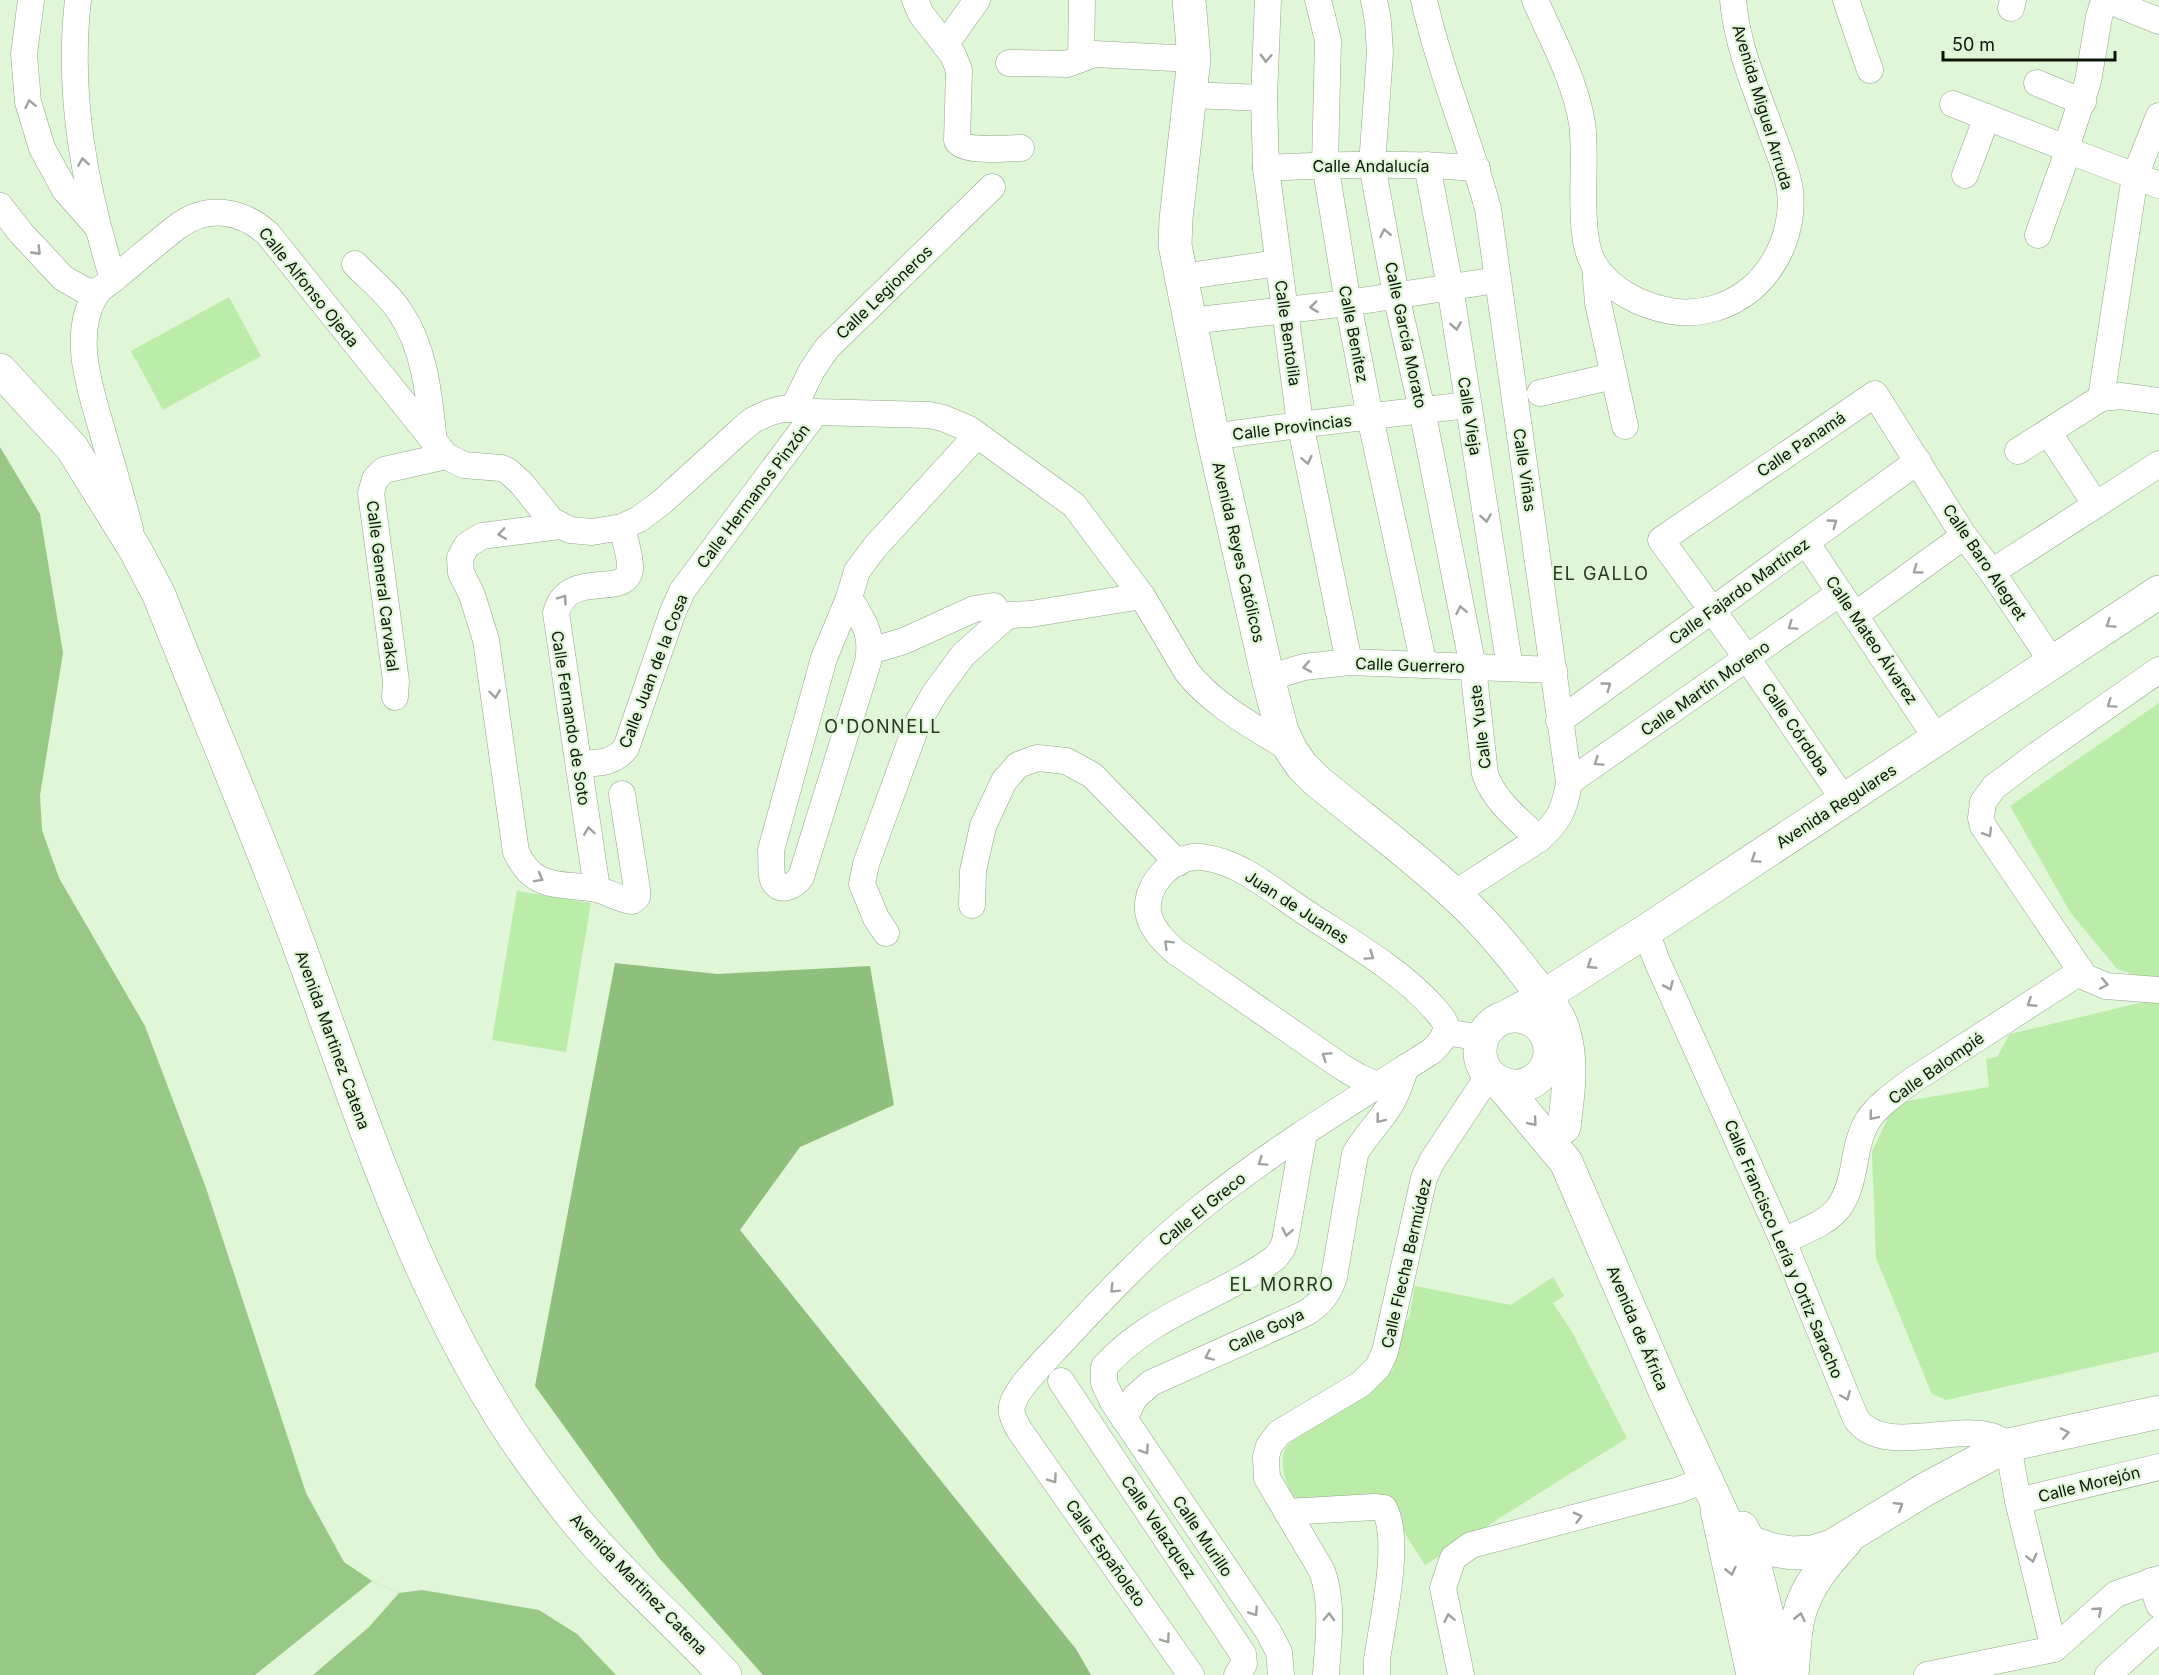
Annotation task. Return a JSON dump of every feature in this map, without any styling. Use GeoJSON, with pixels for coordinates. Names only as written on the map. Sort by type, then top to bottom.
{"type":"FeatureCollection","features":[{"type":"Feature","properties":{"kind":"main road","name":"Avenida Reyes Católicos"},"geometry":{"type":"LineString","coordinates":[[1189,0],[1194,59],[1175,245],[1213,436],[1282,731],[1290,750],[1302,766],[1317,781],[1454,894],[1509,952],[1552,1007]]}},
{"type":"Feature","properties":{"kind":"main road","name":"Avenida Martinez Catena"},"geometry":{"type":"LineString","coordinates":[[0,370],[72,448],[136,551],[159,595],[293,928],[344,1074],[390,1190],[441,1308],[474,1373],[537,1469],[580,1525],[726,1675]]}},
{"type":"Feature","properties":{"kind":"main road","name":"Avenida Regulares"},"geometry":{"type":"LineString","coordinates":[[1510,1015],[1552,1007],[1646,931],[2159,592]]}},
{"type":"Feature","properties":{"kind":"main road"},"geometry":{"type":"LineString","coordinates":[[1510,1015],[1524,987],[1521,967]]}},
{"type":"Feature","properties":{"kind":"main road"},"geometry":{"type":"LineString","coordinates":[[1548,1060],[1548,1038],[1539,1025],[1526,1017],[1510,1015],[1498,1019],[1488,1027],[1479,1051],[1482,1064],[1495,1079],[1512,1086],[1526,1084],[1537,1078],[1548,1060],[1558,1033],[1552,1007]]}},
{"type":"Feature","properties":{"kind":"main road"},"geometry":{"type":"LineString","coordinates":[[1552,1007],[1564,1032],[1570,1079],[1564,1127]]}},
{"type":"Feature","properties":{"kind":"main road","name":"Avenida de África"},"geometry":{"type":"LineString","coordinates":[[1548,1060],[1564,1127],[1566,1162]]}},
{"type":"Feature","properties":{"kind":"main road","name":"Avenida de África"},"geometry":{"type":"LineString","coordinates":[[1495,1079],[1566,1162],[1665,1391],[1728,1527],[1749,1542]]}},
{"type":"Feature","properties":{"kind":"main road"},"geometry":{"type":"LineString","coordinates":[[1749,1542],[1773,1550],[1792,1553],[1813,1552],[1832,1546],[1926,1489],[2008,1445],[2159,1412]]}},
{"type":"Feature","properties":{"kind":"main road","name":"Avenida de África"},"geometry":{"type":"LineString","coordinates":[[1710,1486],[1753,1675]]}},
{"type":"Feature","properties":{"kind":"main road"},"geometry":{"type":"LineString","coordinates":[[1792,1675],[1799,1615],[1805,1599],[1825,1564],[1849,1537]]}},
{"type":"Feature","properties":{"kind":"main road"},"geometry":{"type":"LineString","coordinates":[[1749,1542],[1782,1675]]}},
{"type":"Feature","properties":{"kind":"street"},"geometry":{"type":"LineString","coordinates":[[32,0],[24,54],[28,102],[42,148],[65,190],[97,227]]}},
{"type":"Feature","properties":{"kind":"street"},"geometry":{"type":"LineString","coordinates":[[78,0],[75,55],[80,141],[97,227],[105,286],[87,318],[84,356],[90,387],[136,551]]}},
{"type":"Feature","properties":{"kind":"street"},"geometry":{"type":"LineString","coordinates":[[915,0],[921,14],[953,55],[959,70],[957,141],[961,147],[1021,148]]}},
{"type":"Feature","properties":{"kind":"street"},"geometry":{"type":"LineString","coordinates":[[945,45],[977,0]]}},
{"type":"Feature","properties":{"kind":"street"},"geometry":{"type":"LineString","coordinates":[[1081,59],[1082,0]]}},
{"type":"Feature","properties":{"kind":"street","name":"Calle Bentolila"},"geometry":{"type":"LineString","coordinates":[[1268,0],[1264,98],[1266,168],[1300,423],[1349,662]]}},
{"type":"Feature","properties":{"kind":"street","name":"Calle Benítez"},"geometry":{"type":"LineString","coordinates":[[1318,0],[1328,40],[1325,164],[1370,417],[1424,665]]}},
{"type":"Feature","properties":{"kind":"street","name":"Calle García Morato"},"geometry":{"type":"LineString","coordinates":[[1374,0],[1380,52],[1372,165],[1396,295],[1422,410],[1473,667]]}},
{"type":"Feature","properties":{"kind":"street","name":"Calle Viñas"},"geometry":{"type":"LineString","coordinates":[[1424,0],[1435,46],[1477,168],[1488,209],[1569,782],[1566,804],[1551,829],[1454,894]]}},
{"type":"Feature","properties":{"kind":"street","name":"Avenida Miguel Arruda"},"geometry":{"type":"LineString","coordinates":[[1535,0],[1573,87],[1578,105],[1584,143],[1586,247],[1595,266],[1623,293],[1641,303],[1677,312],[1694,312],[1728,305],[1743,295],[1757,283],[1778,254],[1788,224],[1790,192],[1787,176],[1739,39],[1733,0]]}},
{"type":"Feature","properties":{"kind":"street"},"geometry":{"type":"LineString","coordinates":[[1846,0],[1870,70]]}},
{"type":"Feature","properties":{"kind":"street"},"geometry":{"type":"LineString","coordinates":[[2038,235],[2083,102],[2095,49],[2101,6],[2105,0],[2159,21]]}},
{"type":"Feature","properties":{"kind":"street"},"geometry":{"type":"LineString","coordinates":[[1010,63],[1067,64],[1094,54],[1194,59]]}},
{"type":"Feature","properties":{"kind":"street"},"geometry":{"type":"LineString","coordinates":[[2037,83],[2083,102]]}},
{"type":"Feature","properties":{"kind":"street"},"geometry":{"type":"LineString","coordinates":[[1190,95],[1264,98]]}},
{"type":"Feature","properties":{"kind":"street"},"geometry":{"type":"LineString","coordinates":[[1953,104],[2159,185]]}},
{"type":"Feature","properties":{"kind":"street"},"geometry":{"type":"LineString","coordinates":[[2101,398],[2135,176],[2159,116]]}},
{"type":"Feature","properties":{"kind":"street"},"geometry":{"type":"LineString","coordinates":[[1965,175],[1988,117]]}},
{"type":"Feature","properties":{"kind":"street","name":"Calle Andalucía"},"geometry":{"type":"LineString","coordinates":[[1266,168],[1325,164],[1477,168]]}},
{"type":"Feature","properties":{"kind":"street","name":"Calle Vieja"},"geometry":{"type":"LineString","coordinates":[[1427,165],[1450,287],[1510,668]]}},
{"type":"Feature","properties":{"kind":"street","name":"Calle Legioneros"},"geometry":{"type":"LineString","coordinates":[[805,411],[812,370],[827,348],[992,187]]}},
{"type":"Feature","properties":{"kind":"street"},"geometry":{"type":"LineString","coordinates":[[0,206],[21,233],[63,278],[84,290],[105,286]]}},
{"type":"Feature","properties":{"kind":"street","name":"Calle Alfonso Ojeda"},"geometry":{"type":"LineString","coordinates":[[105,286],[176,228],[193,218],[219,212],[244,217],[257,224],[268,234],[440,449]]}},
{"type":"Feature","properties":{"kind":"street"},"geometry":{"type":"LineString","coordinates":[[1181,277],[1278,263]]}},
{"type":"Feature","properties":{"kind":"street"},"geometry":{"type":"LineString","coordinates":[[355,264],[400,310],[413,336],[427,381],[440,449],[464,465],[501,468],[508,471],[522,484],[551,520],[560,526],[581,532],[622,527],[639,519],[662,502],[753,420],[768,413],[781,410],[929,415],[956,423],[977,435],[1074,505],[1142,596],[1195,682],[1212,699],[1290,750]]}},
{"type":"Feature","properties":{"kind":"street"},"geometry":{"type":"LineString","coordinates":[[1595,266],[1598,303],[1625,426]]}},
{"type":"Feature","properties":{"kind":"street"},"geometry":{"type":"LineString","coordinates":[[1190,321],[1348,303],[1497,280]]}},
{"type":"Feature","properties":{"kind":"street"},"geometry":{"type":"LineString","coordinates":[[1540,393],[1613,376]]}},
{"type":"Feature","properties":{"kind":"street","name":"Calle Panamá"},"geometry":{"type":"LineString","coordinates":[[1713,609],[1661,540],[1875,394],[1918,461]]}},
{"type":"Feature","properties":{"kind":"street"},"geometry":{"type":"LineString","coordinates":[[2018,452],[2101,398],[2121,396],[2159,401]]}},
{"type":"Feature","properties":{"kind":"street","name":"Calle Provincias"},"geometry":{"type":"LineString","coordinates":[[1213,436],[1300,423],[1468,405]]}},
{"type":"Feature","properties":{"kind":"street","name":"Calle Hermanos Pinzón"},"geometry":{"type":"LineString","coordinates":[[690,580],[805,411]]}},
{"type":"Feature","properties":{"kind":"street"},"geometry":{"type":"LineString","coordinates":[[2048,432],[2097,505]]}},
{"type":"Feature","properties":{"kind":"street"},"geometry":{"type":"LineString","coordinates":[[849,598],[868,629],[870,651],[801,877],[795,885],[786,888],[777,885],[774,880],[771,850],[824,658],[849,598],[857,571],[875,547],[977,435]]}},
{"type":"Feature","properties":{"kind":"street","name":"Calle General Carvakal"},"geometry":{"type":"LineString","coordinates":[[395,697],[396,681],[371,493],[375,478],[384,470],[440,449]]}},
{"type":"Feature","properties":{"kind":"street","name":"Calle Baro Alegret"},"geometry":{"type":"LineString","coordinates":[[1918,461],[1964,536],[1992,572],[2053,663]]}},
{"type":"Feature","properties":{"kind":"street","name":"Calle Fajardo Martínez"},"geometry":{"type":"LineString","coordinates":[[1559,721],[1918,461]]}},
{"type":"Feature","properties":{"kind":"street"},"geometry":{"type":"LineString","coordinates":[[1992,572],[2159,464]]}},
{"type":"Feature","properties":{"kind":"street"},"geometry":{"type":"LineString","coordinates":[[560,526],[482,536],[474,540],[462,552],[459,566],[481,619],[486,640],[516,852],[529,873],[552,885],[597,889],[624,900],[632,901],[638,897],[622,794]]}},
{"type":"Feature","properties":{"kind":"street","name":"Calle Fernando de Soto"},"geometry":{"type":"LineString","coordinates":[[597,889],[556,613],[562,598],[569,591],[577,587],[608,585],[623,580],[627,576],[630,567],[622,527]]}},
{"type":"Feature","properties":{"kind":"street"},"geometry":{"type":"LineString","coordinates":[[1855,615],[1964,536]]}},
{"type":"Feature","properties":{"kind":"street","name":"Calle Mateo Álvarez"},"geometry":{"type":"LineString","coordinates":[[1806,542],[1937,739]]}},
{"type":"Feature","properties":{"kind":"street","name":"Calle Juan de la Cosa"},"geometry":{"type":"LineString","coordinates":[[579,764],[610,761],[626,748],[672,614],[690,580]]}},
{"type":"Feature","properties":{"kind":"street","name":"Calle Martín Moreno"},"geometry":{"type":"LineString","coordinates":[[1569,782],[1840,593]]}},
{"type":"Feature","properties":{"kind":"street"},"geometry":{"type":"LineString","coordinates":[[886,933],[876,918],[862,884],[866,864],[917,723],[934,693],[963,655],[1010,615],[1031,614],[1142,596]]}},
{"type":"Feature","properties":{"kind":"street"},"geometry":{"type":"LineString","coordinates":[[870,651],[904,641],[974,609],[994,606],[1001,621]]}},
{"type":"Feature","properties":{"kind":"street","name":"Calle Córdoba"},"geometry":{"type":"LineString","coordinates":[[1713,609],[1844,800]]}},
{"type":"Feature","properties":{"kind":"street","name":"Calle Guerrero"},"geometry":{"type":"LineString","coordinates":[[1268,678],[1304,667],[1349,662],[1554,670]]}},
{"type":"Feature","properties":{"kind":"street","name":"Calle Yuste"},"geometry":{"type":"LineString","coordinates":[[1473,667],[1485,774],[1490,788],[1498,799],[1539,839]]}},
{"type":"Feature","properties":{"kind":"street"},"geometry":{"type":"LineString","coordinates":[[2159,670],[1994,787],[1981,810],[1983,826],[2080,972],[2091,981],[2106,986],[2159,990]]}},
{"type":"Feature","properties":{"kind":"street"},"geometry":{"type":"LineString","coordinates":[[972,905],[973,871],[983,826],[1004,781],[1018,765],[1037,758],[1066,761],[1092,775],[1178,863],[1166,870],[1152,887],[1147,903],[1148,915],[1153,927],[1163,940],[1176,952],[1342,1067],[1377,1085]]}},
{"type":"Feature","properties":{"kind":"street","name":"Juan de Juanes"},"geometry":{"type":"LineString","coordinates":[[1178,863],[1189,857],[1201,857],[1244,871],[1390,969],[1423,996],[1445,1023],[1445,1032]]}},
{"type":"Feature","properties":{"kind":"street","name":"Calle Francisco Lería y Ortiz Saracho"},"geometry":{"type":"LineString","coordinates":[[1646,931],[1656,959],[1783,1241],[1856,1419],[1863,1429],[1879,1436],[1895,1437],[1972,1433],[1992,1436],[2008,1445]]}},
{"type":"Feature","properties":{"kind":"street","name":"Calle Balompié"},"geometry":{"type":"LineString","coordinates":[[1783,1241],[1825,1222],[1841,1206],[1851,1185],[1858,1147],[1867,1121],[1887,1100],[1913,1080],[2080,972]]}},
{"type":"Feature","properties":{"kind":"street"},"geometry":{"type":"LineString","coordinates":[[1445,1032],[1482,1038]]}},
{"type":"Feature","properties":{"kind":"street","name":"Calle El Greco"},"geometry":{"type":"LineString","coordinates":[[1020,1431],[1013,1418],[1011,1406],[1020,1389],[1070,1333],[1166,1237],[1230,1185],[1304,1133],[1432,1051],[1442,1041],[1445,1032]]}},
{"type":"Feature","properties":{"kind":"street","name":"Calle Goya"},"geometry":{"type":"LineString","coordinates":[[1118,1410],[1151,1383],[1304,1314],[1313,1309],[1327,1295],[1334,1277],[1355,1154],[1395,1096],[1406,1067]]}},
{"type":"Feature","properties":{"kind":"street","name":"Calle Flecha Bermúdez"},"geometry":{"type":"LineString","coordinates":[[1326,1675],[1329,1612],[1327,1587],[1322,1571],[1267,1478],[1265,1468],[1269,1446],[1286,1428],[1361,1384],[1378,1367],[1385,1352],[1424,1178],[1432,1161],[1495,1079]]}},
{"type":"Feature","properties":{"kind":"street","name":"Calle Murillo"},"geometry":{"type":"LineString","coordinates":[[1281,1675],[1278,1652],[1268,1631],[1118,1410],[1104,1383],[1104,1367],[1123,1347],[1153,1325],[1275,1258],[1282,1249],[1304,1133]]}},
{"type":"Feature","properties":{"kind":"street","name":"Calle Velazquez"},"geometry":{"type":"LineString","coordinates":[[1061,1381],[1244,1654],[1244,1664],[1236,1675]]}},
{"type":"Feature","properties":{"kind":"street","name":"Calle Españoleto"},"geometry":{"type":"LineString","coordinates":[[1020,1431],[1191,1675]]}},
{"type":"Feature","properties":{"kind":"street"},"geometry":{"type":"LineString","coordinates":[[2008,1445],[2018,1501],[2054,1649]]}},
{"type":"Feature","properties":{"kind":"street","name":"Calle Morejón"},"geometry":{"type":"LineString","coordinates":[[2018,1501],[2159,1467]]}},
{"type":"Feature","properties":{"kind":"street"},"geometry":{"type":"LineString","coordinates":[[1461,1675],[1443,1588],[1453,1558],[1471,1545],[1679,1490],[1710,1486]]}},
{"type":"Feature","properties":{"kind":"street"},"geometry":{"type":"LineString","coordinates":[[1287,1512],[1384,1508],[1389,1518],[1390,1564],[1377,1675]]}},
{"type":"Feature","properties":{"kind":"street"},"geometry":{"type":"LineString","coordinates":[[1927,1675],[2054,1649],[2116,1594],[2156,1588]]}},
{"type":"Feature","properties":{"kind":"street"},"geometry":{"type":"LineString","coordinates":[[2108,1675],[2159,1629]]}},
{"type":"Feature","properties":{"kind":"shaded area"},"geometry":{"type":"Polygon","coordinates":[[[229,297],[261,356],[163,410],[131,351],[229,297]]]}},
{"type":"Feature","properties":{"kind":"shaded area"},"geometry":{"type":"Polygon","coordinates":[[[0,447],[40,514],[63,653],[40,795],[42,830],[59,878],[145,1026],[206,1188],[306,1493],[344,1562],[372,1581],[399,1593],[422,1590],[539,1610],[577,1634],[616,1675],[0,1675],[0,447]]]}},
{"type":"Feature","properties":{"kind":"shaded area"},"geometry":{"type":"Polygon","coordinates":[[[2159,703],[2159,983],[2117,969],[2070,912],[2010,806],[2159,703]]]}},
{"type":"Feature","properties":{"kind":"shaded area"},"geometry":{"type":"Polygon","coordinates":[[[517,891],[591,903],[566,1052],[492,1040],[517,891]]]}},
{"type":"Feature","properties":{"kind":"shaded area"},"geometry":{"type":"Polygon","coordinates":[[[615,963],[717,974],[870,966],[894,1105],[800,1147],[740,1230],[1076,1649],[1091,1675],[763,1675],[660,1559],[535,1386],[615,963]]]}},
{"type":"Feature","properties":{"kind":"shaded area"},"geometry":{"type":"Polygon","coordinates":[[[2156,999],[2159,1001],[2159,1352],[1946,1400],[1932,1394],[1876,1258],[1872,1152],[1895,1103],[1989,1087],[1986,1059],[1997,1057],[2010,1034],[2156,999]]]}},
{"type":"Feature","properties":{"kind":"shaded area"},"geometry":{"type":"Polygon","coordinates":[[[1553,1277],[1564,1296],[1553,1303],[1572,1332],[1627,1438],[1425,1565],[1385,1502],[1296,1507],[1284,1473],[1283,1456],[1286,1448],[1298,1436],[1320,1424],[1317,1418],[1393,1370],[1402,1325],[1409,1318],[1415,1286],[1511,1305],[1553,1277]]]}},
{"type":"Feature","properties":{"kind":"pier"},"geometry":{"type":"Polygon","coordinates":[[[372,1581],[399,1593],[369,1627],[313,1675],[255,1675],[372,1581]]]}},
{"type":"Feature","properties":{"kind":"district","name":"EL GALLO"},"geometry":{"type":"Point","coordinates":[1601,574]}},
{"type":"Feature","properties":{"kind":"district","name":"O'DONNELL"},"geometry":{"type":"Point","coordinates":[883,727]}},
{"type":"Feature","properties":{"kind":"district","name":"EL MORRO"},"geometry":{"type":"Point","coordinates":[1282,1285]}}]}
